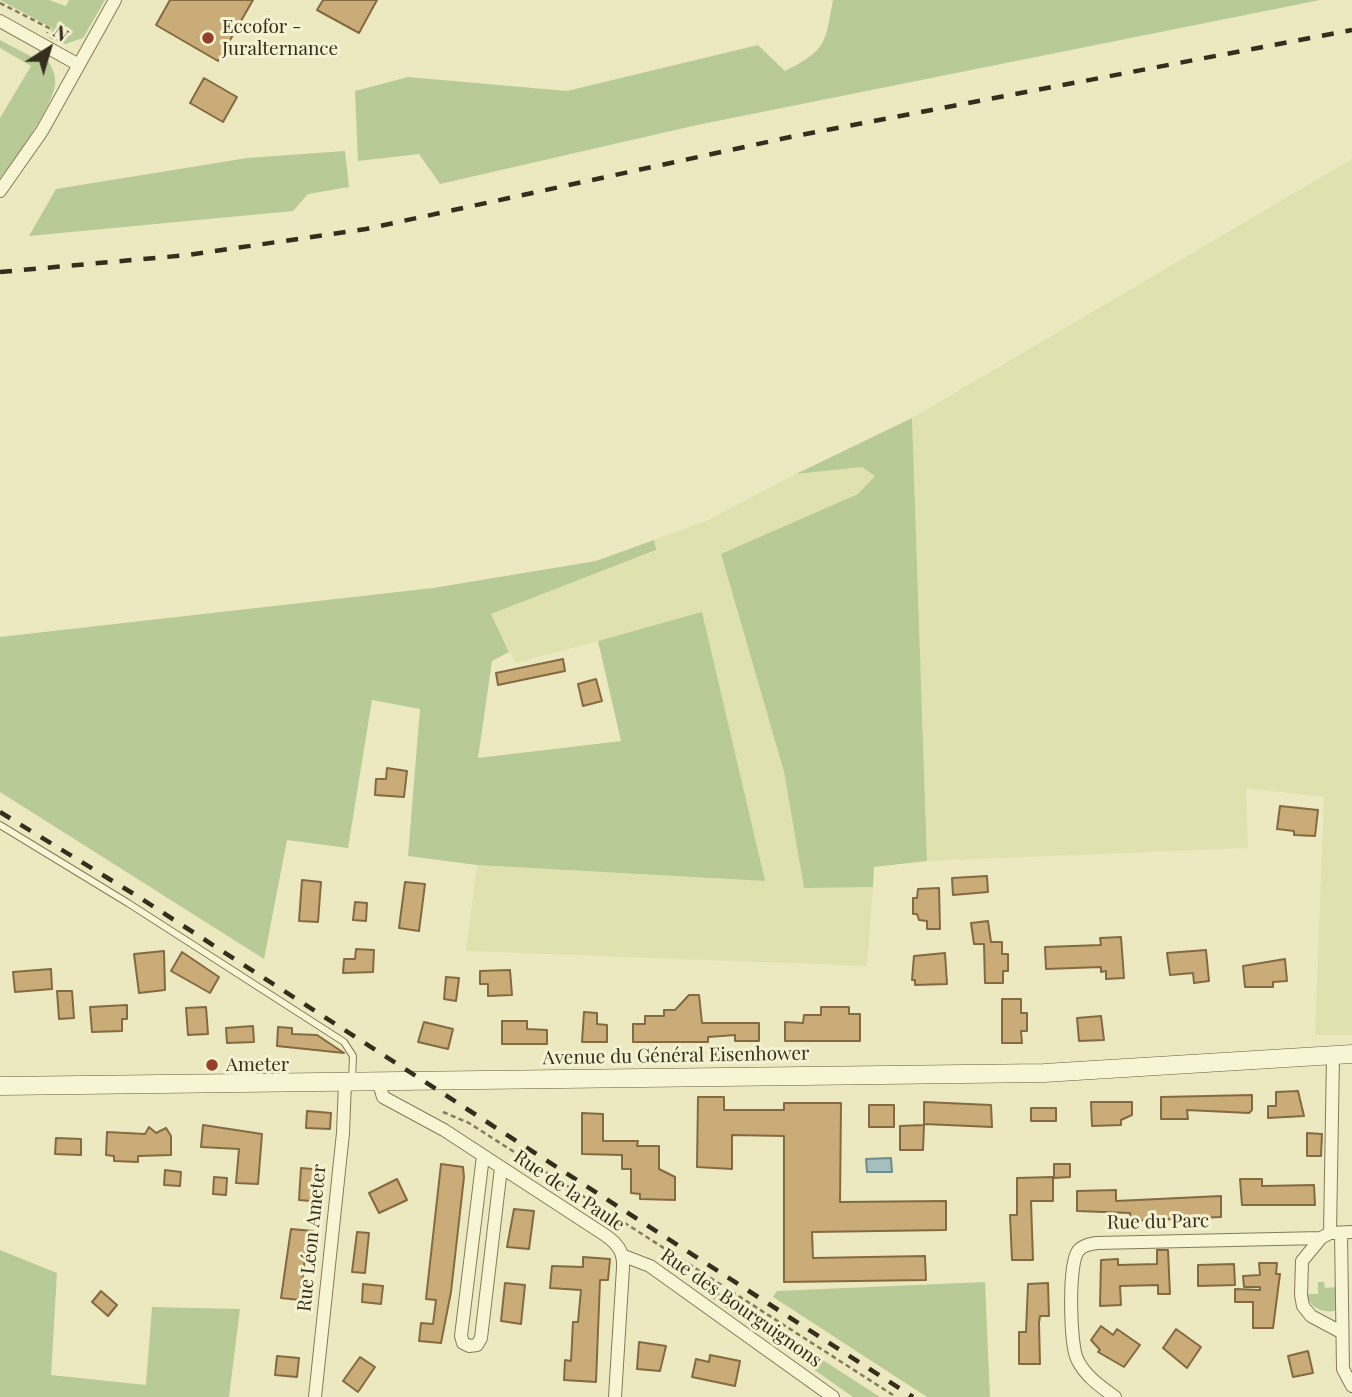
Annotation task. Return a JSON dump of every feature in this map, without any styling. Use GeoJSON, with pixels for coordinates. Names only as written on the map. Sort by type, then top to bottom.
{"type":"FeatureCollection","features":[{"type":"Feature","properties":{"kind":"main road","name":"Avenue du Général Eisenhower"},"geometry":{"type":"LineString","coordinates":[[0,1086],[1045,1073],[1352,1055]]}},
{"type":"Feature","properties":{"kind":"street"},"geometry":{"type":"LineString","coordinates":[[0,191],[26,159],[115,0]]}},
{"type":"Feature","properties":{"kind":"street"},"geometry":{"type":"LineString","coordinates":[[0,21],[79,65]]}},
{"type":"Feature","properties":{"kind":"street"},"geometry":{"type":"LineString","coordinates":[[1333,1056],[1336,1234],[1343,1369],[1352,1386]]}},
{"type":"Feature","properties":{"kind":"street","name":"Rue de la Paule"},"geometry":{"type":"LineString","coordinates":[[378,1080],[383,1097],[419,1115],[605,1235],[624,1256],[615,1397]]}},
{"type":"Feature","properties":{"kind":"street","name":"Rue Léon Ameter"},"geometry":{"type":"LineString","coordinates":[[314,1397],[349,1082]]}},
{"type":"Feature","properties":{"kind":"street"},"geometry":{"type":"LineString","coordinates":[[483,1156],[461,1336],[463,1343],[469,1346],[477,1345],[481,1338],[500,1168]]}},
{"type":"Feature","properties":{"kind":"street"},"geometry":{"type":"LineString","coordinates":[[1336,1234],[1302,1261],[1303,1306],[1311,1315],[1341,1332]]}},
{"type":"Feature","properties":{"kind":"street","name":"Rue du Parc"},"geometry":{"type":"LineString","coordinates":[[1115,1397],[1090,1377],[1075,1352],[1072,1271],[1075,1257],[1083,1247],[1097,1243],[1336,1234]]}},
{"type":"Feature","properties":{"kind":"street","name":"Rue des Bourguignons"},"geometry":{"type":"LineString","coordinates":[[624,1256],[650,1266],[833,1397]]}},
{"type":"Feature","properties":{"kind":"lane"},"geometry":{"type":"LineString","coordinates":[[0,825],[128,903],[344,1042],[353,1056],[349,1082]]}},
{"type":"Feature","properties":{"kind":"path"},"geometry":{"type":"LineString","coordinates":[[419,1115],[441,1111],[469,1123],[896,1397]]}},
{"type":"Feature","properties":{"kind":"green space"},"geometry":{"type":"Polygon","coordinates":[[[0,0],[49,0],[66,6],[69,0],[105,0],[83,38],[65,44],[49,38],[52,28],[0,0]]]}},
{"type":"Feature","properties":{"kind":"green space"},"geometry":{"type":"Polygon","coordinates":[[[833,0],[1320,0],[697,125],[440,184],[419,154],[358,161],[355,91],[408,77],[567,91],[758,45],[785,71],[809,57],[822,44],[833,0]]]}},
{"type":"Feature","properties":{"kind":"green space"},"geometry":{"type":"Polygon","coordinates":[[[0,40],[34,58],[40,51],[55,75],[55,85],[40,119],[0,178],[0,118],[31,66],[0,48],[0,40]]]}},
{"type":"Feature","properties":{"kind":"green space"},"geometry":{"type":"Polygon","coordinates":[[[345,151],[349,187],[308,194],[293,211],[29,236],[56,189],[247,158],[345,151]]]}},
{"type":"Feature","properties":{"kind":"green space"},"geometry":{"type":"Polygon","coordinates":[[[1352,159],[1352,1035],[1315,1035],[1324,797],[1246,788],[1248,848],[927,861],[912,418],[1352,159]]]}},
{"type":"Feature","properties":{"kind":"green space"},"geometry":{"type":"Polygon","coordinates":[[[912,418],[927,861],[874,867],[873,887],[804,888],[784,772],[721,554],[858,494],[875,476],[862,467],[796,474],[912,418]]]}},
{"type":"Feature","properties":{"kind":"green space"},"geometry":{"type":"Polygon","coordinates":[[[862,467],[876,476],[858,494],[721,555],[784,772],[804,888],[873,887],[867,966],[466,951],[477,865],[764,881],[702,613],[516,663],[491,614],[655,551],[654,540],[706,521],[796,474],[862,467]]]}},
{"type":"Feature","properties":{"kind":"green space"},"geometry":{"type":"Polygon","coordinates":[[[654,540],[656,550],[491,614],[509,652],[492,661],[478,758],[621,741],[598,641],[702,612],[765,881],[477,865],[408,856],[420,709],[372,700],[348,848],[287,840],[264,959],[0,792],[0,637],[433,588],[596,561],[654,540]]]}},
{"type":"Feature","properties":{"kind":"green space"},"geometry":{"type":"Polygon","coordinates":[[[0,1250],[57,1273],[51,1375],[146,1385],[152,1307],[240,1309],[229,1397],[0,1397],[0,1250]]]}},
{"type":"Feature","properties":{"kind":"green space"},"geometry":{"type":"Polygon","coordinates":[[[985,1282],[990,1397],[927,1397],[773,1297],[777,1291],[985,1282]]]}},
{"type":"Feature","properties":{"kind":"green space"},"geometry":{"type":"Polygon","coordinates":[[[1318,1282],[1324,1282],[1325,1288],[1338,1287],[1339,1306],[1334,1311],[1317,1308],[1308,1299],[1306,1294],[1318,1294],[1318,1282]]]}},
{"type":"Feature","properties":{"kind":"green space"},"geometry":{"type":"Polygon","coordinates":[[[697,1283],[707,1285],[880,1397],[853,1397],[702,1291],[697,1283]]]}},
{"type":"Feature","properties":{"kind":"water"},"geometry":{"type":"Polygon","coordinates":[[[891,1158],[892,1172],[867,1172],[866,1159],[891,1158]]]}},
{"type":"Feature","properties":{"kind":"building"},"geometry":{"type":"Polygon","coordinates":[[[170,0],[253,0],[218,61],[156,25],[170,0]]]}},
{"type":"Feature","properties":{"kind":"building"},"geometry":{"type":"Polygon","coordinates":[[[323,0],[377,0],[359,33],[317,10],[323,0]]]}},
{"type":"Feature","properties":{"kind":"building"},"geometry":{"type":"Polygon","coordinates":[[[204,78],[237,97],[223,122],[190,103],[204,78]]]}},
{"type":"Feature","properties":{"kind":"building"},"geometry":{"type":"Polygon","coordinates":[[[563,659],[565,671],[498,685],[496,673],[563,659]]]}},
{"type":"Feature","properties":{"kind":"building"},"geometry":{"type":"Polygon","coordinates":[[[596,679],[602,701],[583,706],[578,684],[596,679]]]}},
{"type":"Feature","properties":{"kind":"building"},"geometry":{"type":"Polygon","coordinates":[[[387,768],[407,771],[404,797],[375,795],[376,779],[386,779],[387,768]]]}},
{"type":"Feature","properties":{"kind":"building"},"geometry":{"type":"Polygon","coordinates":[[[1280,806],[1318,810],[1315,836],[1294,835],[1294,831],[1277,829],[1280,806]]]}},
{"type":"Feature","properties":{"kind":"building"},"geometry":{"type":"Polygon","coordinates":[[[987,876],[988,892],[953,895],[952,878],[987,876]]]}},
{"type":"Feature","properties":{"kind":"building"},"geometry":{"type":"Polygon","coordinates":[[[302,880],[321,882],[318,922],[299,921],[302,880]]]}},
{"type":"Feature","properties":{"kind":"building"},"geometry":{"type":"Polygon","coordinates":[[[405,882],[425,884],[419,931],[399,928],[405,882]]]}},
{"type":"Feature","properties":{"kind":"building"},"geometry":{"type":"Polygon","coordinates":[[[939,888],[940,929],[927,929],[927,921],[919,920],[917,914],[913,914],[913,898],[917,898],[918,889],[939,888]]]}},
{"type":"Feature","properties":{"kind":"building"},"geometry":{"type":"Polygon","coordinates":[[[355,902],[367,903],[366,921],[353,920],[355,902]]]}},
{"type":"Feature","properties":{"kind":"building"},"geometry":{"type":"Polygon","coordinates":[[[988,921],[991,942],[1002,942],[1002,954],[1008,954],[1008,971],[1003,971],[1003,983],[985,983],[984,944],[974,944],[971,923],[988,921]]]}},
{"type":"Feature","properties":{"kind":"building"},"geometry":{"type":"Polygon","coordinates":[[[1121,937],[1124,978],[1106,979],[1106,971],[1101,972],[1101,967],[1046,969],[1045,947],[1101,945],[1100,938],[1121,937]]]}},
{"type":"Feature","properties":{"kind":"building"},"geometry":{"type":"Polygon","coordinates":[[[356,949],[374,950],[373,972],[343,973],[344,959],[355,959],[356,949]]]}},
{"type":"Feature","properties":{"kind":"building"},"geometry":{"type":"Polygon","coordinates":[[[1206,950],[1209,981],[1194,983],[1193,973],[1170,975],[1167,953],[1206,950]]]}},
{"type":"Feature","properties":{"kind":"building"},"geometry":{"type":"Polygon","coordinates":[[[164,951],[165,990],[139,993],[134,954],[164,951]]]}},
{"type":"Feature","properties":{"kind":"building"},"geometry":{"type":"Polygon","coordinates":[[[182,952],[219,977],[210,993],[171,971],[182,952]]]}},
{"type":"Feature","properties":{"kind":"building"},"geometry":{"type":"Polygon","coordinates":[[[945,953],[947,984],[915,985],[915,980],[912,980],[914,956],[945,953]]]}},
{"type":"Feature","properties":{"kind":"building"},"geometry":{"type":"Polygon","coordinates":[[[1285,959],[1287,981],[1273,982],[1273,987],[1245,987],[1243,966],[1285,959]]]}},
{"type":"Feature","properties":{"kind":"building"},"geometry":{"type":"Polygon","coordinates":[[[51,969],[52,989],[15,992],[13,972],[51,969]]]}},
{"type":"Feature","properties":{"kind":"building"},"geometry":{"type":"Polygon","coordinates":[[[510,970],[512,995],[488,996],[488,984],[480,984],[480,971],[510,970]]]}},
{"type":"Feature","properties":{"kind":"building"},"geometry":{"type":"Polygon","coordinates":[[[446,977],[459,978],[456,1001],[444,999],[446,977]]]}},
{"type":"Feature","properties":{"kind":"building"},"geometry":{"type":"Polygon","coordinates":[[[57,991],[72,991],[74,1018],[59,1019],[57,991]]]}},
{"type":"Feature","properties":{"kind":"building"},"geometry":{"type":"Polygon","coordinates":[[[689,995],[699,995],[702,1023],[759,1023],[759,1041],[735,1041],[735,1035],[708,1037],[708,1042],[633,1042],[633,1024],[645,1024],[645,1016],[664,1016],[664,1010],[675,1010],[689,995]]]}},
{"type":"Feature","properties":{"kind":"building"},"geometry":{"type":"Polygon","coordinates":[[[1002,999],[1021,999],[1021,1013],[1027,1013],[1027,1031],[1021,1031],[1022,1043],[1002,1043],[1002,999]]]}},
{"type":"Feature","properties":{"kind":"building"},"geometry":{"type":"Polygon","coordinates":[[[127,1005],[127,1019],[122,1019],[122,1031],[92,1032],[90,1007],[127,1005]]]}},
{"type":"Feature","properties":{"kind":"building"},"geometry":{"type":"Polygon","coordinates":[[[206,1007],[208,1034],[188,1035],[186,1008],[206,1007]]]}},
{"type":"Feature","properties":{"kind":"building"},"geometry":{"type":"Polygon","coordinates":[[[821,1007],[849,1007],[849,1014],[860,1014],[860,1041],[785,1041],[785,1022],[803,1023],[804,1015],[821,1015],[821,1007]]]}},
{"type":"Feature","properties":{"kind":"building"},"geometry":{"type":"Polygon","coordinates":[[[584,1012],[597,1013],[597,1024],[607,1025],[607,1042],[582,1042],[584,1012]]]}},
{"type":"Feature","properties":{"kind":"building"},"geometry":{"type":"Polygon","coordinates":[[[1101,1016],[1104,1040],[1079,1041],[1077,1018],[1101,1016]]]}},
{"type":"Feature","properties":{"kind":"building"},"geometry":{"type":"Polygon","coordinates":[[[502,1021],[527,1021],[527,1029],[547,1030],[547,1044],[502,1044],[502,1021]]]}},
{"type":"Feature","properties":{"kind":"building"},"geometry":{"type":"Polygon","coordinates":[[[424,1022],[453,1029],[448,1049],[418,1042],[424,1022]]]}},
{"type":"Feature","properties":{"kind":"building"},"geometry":{"type":"Polygon","coordinates":[[[253,1026],[254,1042],[227,1043],[226,1028],[253,1026]]]}},
{"type":"Feature","properties":{"kind":"building"},"geometry":{"type":"Polygon","coordinates":[[[278,1027],[292,1028],[292,1034],[317,1035],[344,1053],[277,1046],[278,1027]]]}},
{"type":"Feature","properties":{"kind":"building"},"geometry":{"type":"Polygon","coordinates":[[[1298,1091],[1304,1116],[1268,1118],[1268,1106],[1276,1106],[1276,1092],[1298,1091]]]}},
{"type":"Feature","properties":{"kind":"building"},"geometry":{"type":"Polygon","coordinates":[[[1252,1095],[1252,1110],[1249,1113],[1187,1110],[1188,1119],[1161,1119],[1161,1097],[1252,1095]]]}},
{"type":"Feature","properties":{"kind":"building"},"geometry":{"type":"Polygon","coordinates":[[[698,1097],[724,1097],[724,1110],[784,1110],[784,1103],[841,1103],[840,1202],[946,1201],[946,1230],[812,1232],[813,1258],[925,1256],[926,1280],[784,1282],[784,1136],[732,1135],[732,1169],[697,1167],[698,1097]]]}},
{"type":"Feature","properties":{"kind":"building"},"geometry":{"type":"Polygon","coordinates":[[[924,1102],[991,1105],[992,1127],[924,1124],[924,1102]]]}},
{"type":"Feature","properties":{"kind":"building"},"geometry":{"type":"Polygon","coordinates":[[[1091,1102],[1132,1102],[1132,1115],[1121,1120],[1121,1125],[1092,1126],[1091,1102]]]}},
{"type":"Feature","properties":{"kind":"building"},"geometry":{"type":"Polygon","coordinates":[[[869,1105],[894,1105],[894,1127],[869,1127],[869,1105]]]}},
{"type":"Feature","properties":{"kind":"building"},"geometry":{"type":"Polygon","coordinates":[[[1031,1108],[1056,1108],[1056,1121],[1031,1121],[1031,1108]]]}},
{"type":"Feature","properties":{"kind":"building"},"geometry":{"type":"Polygon","coordinates":[[[307,1111],[331,1113],[330,1129],[306,1128],[307,1111]]]}},
{"type":"Feature","properties":{"kind":"building"},"geometry":{"type":"Polygon","coordinates":[[[582,1113],[603,1114],[603,1141],[638,1141],[637,1146],[659,1146],[659,1169],[675,1177],[675,1200],[640,1199],[640,1194],[631,1193],[631,1169],[622,1169],[622,1155],[582,1154],[582,1113]]]}},
{"type":"Feature","properties":{"kind":"building"},"geometry":{"type":"Polygon","coordinates":[[[203,1125],[262,1134],[258,1184],[236,1183],[239,1149],[201,1147],[203,1125]]]}},
{"type":"Feature","properties":{"kind":"building"},"geometry":{"type":"Polygon","coordinates":[[[924,1125],[923,1150],[900,1150],[900,1126],[924,1125]]]}},
{"type":"Feature","properties":{"kind":"building"},"geometry":{"type":"Polygon","coordinates":[[[149,1127],[156,1133],[166,1128],[171,1136],[171,1155],[138,1156],[138,1162],[114,1161],[114,1156],[106,1155],[107,1132],[145,1134],[149,1127]]]}},
{"type":"Feature","properties":{"kind":"building"},"geometry":{"type":"Polygon","coordinates":[[[1307,1133],[1322,1134],[1321,1156],[1307,1156],[1307,1133]]]}},
{"type":"Feature","properties":{"kind":"building"},"geometry":{"type":"Polygon","coordinates":[[[56,1138],[81,1139],[81,1155],[55,1154],[56,1138]]]}},
{"type":"Feature","properties":{"kind":"building"},"geometry":{"type":"Polygon","coordinates":[[[441,1164],[463,1167],[464,1177],[451,1292],[441,1343],[419,1341],[421,1323],[433,1324],[436,1300],[426,1299],[441,1164]]]}},
{"type":"Feature","properties":{"kind":"building"},"geometry":{"type":"Polygon","coordinates":[[[1054,1164],[1070,1164],[1070,1177],[1054,1178],[1054,1164]]]}},
{"type":"Feature","properties":{"kind":"building"},"geometry":{"type":"Polygon","coordinates":[[[301,1168],[324,1170],[322,1202],[299,1200],[301,1168]]]}},
{"type":"Feature","properties":{"kind":"building"},"geometry":{"type":"Polygon","coordinates":[[[165,1170],[181,1172],[180,1186],[164,1185],[165,1170]]]}},
{"type":"Feature","properties":{"kind":"building"},"geometry":{"type":"Polygon","coordinates":[[[214,1177],[227,1178],[226,1195],[213,1194],[214,1177]]]}},
{"type":"Feature","properties":{"kind":"building"},"geometry":{"type":"Polygon","coordinates":[[[1053,1177],[1053,1201],[1031,1201],[1033,1260],[1012,1260],[1010,1215],[1017,1215],[1017,1178],[1053,1177]]]}},
{"type":"Feature","properties":{"kind":"building"},"geometry":{"type":"Polygon","coordinates":[[[397,1179],[407,1200],[379,1213],[369,1193],[397,1179]]]}},
{"type":"Feature","properties":{"kind":"building"},"geometry":{"type":"Polygon","coordinates":[[[1240,1179],[1262,1179],[1262,1186],[1314,1185],[1315,1205],[1242,1205],[1240,1179]]]}},
{"type":"Feature","properties":{"kind":"building"},"geometry":{"type":"Polygon","coordinates":[[[1116,1190],[1116,1201],[1221,1196],[1221,1217],[1130,1221],[1130,1213],[1077,1211],[1077,1191],[1116,1190]]]}},
{"type":"Feature","properties":{"kind":"building"},"geometry":{"type":"Polygon","coordinates":[[[514,1209],[534,1211],[529,1249],[507,1247],[514,1209]]]}},
{"type":"Feature","properties":{"kind":"building"},"geometry":{"type":"Polygon","coordinates":[[[291,1229],[313,1231],[310,1250],[306,1249],[300,1300],[281,1298],[291,1229]]]}},
{"type":"Feature","properties":{"kind":"building"},"geometry":{"type":"Polygon","coordinates":[[[357,1232],[369,1233],[365,1273],[352,1272],[357,1232]]]}},
{"type":"Feature","properties":{"kind":"building"},"geometry":{"type":"Polygon","coordinates":[[[1157,1250],[1168,1250],[1170,1294],[1158,1294],[1158,1285],[1120,1286],[1121,1305],[1100,1306],[1101,1260],[1118,1259],[1118,1265],[1157,1264],[1157,1250]]]}},
{"type":"Feature","properties":{"kind":"building"},"geometry":{"type":"Polygon","coordinates":[[[583,1257],[610,1259],[608,1280],[600,1280],[596,1382],[564,1380],[565,1360],[571,1361],[573,1322],[578,1322],[581,1290],[550,1288],[552,1266],[583,1267],[583,1257]]]}},
{"type":"Feature","properties":{"kind":"building"},"geometry":{"type":"Polygon","coordinates":[[[1259,1263],[1277,1263],[1276,1274],[1280,1274],[1273,1328],[1253,1328],[1253,1302],[1235,1302],[1235,1289],[1260,1290],[1260,1287],[1244,1287],[1243,1276],[1260,1275],[1259,1263]]]}},
{"type":"Feature","properties":{"kind":"building"},"geometry":{"type":"Polygon","coordinates":[[[1234,1264],[1235,1285],[1198,1286],[1198,1265],[1234,1264]]]}},
{"type":"Feature","properties":{"kind":"building"},"geometry":{"type":"Polygon","coordinates":[[[505,1283],[525,1285],[521,1324],[501,1321],[505,1283]]]}},
{"type":"Feature","properties":{"kind":"building"},"geometry":{"type":"Polygon","coordinates":[[[1048,1283],[1049,1316],[1040,1316],[1039,1323],[1040,1364],[1019,1364],[1019,1332],[1026,1332],[1028,1284],[1048,1283]]]}},
{"type":"Feature","properties":{"kind":"building"},"geometry":{"type":"Polygon","coordinates":[[[363,1284],[383,1286],[381,1304],[362,1302],[363,1284]]]}},
{"type":"Feature","properties":{"kind":"building"},"geometry":{"type":"Polygon","coordinates":[[[101,1291],[117,1305],[108,1316],[92,1302],[101,1291]]]}},
{"type":"Feature","properties":{"kind":"building"},"geometry":{"type":"Polygon","coordinates":[[[1101,1326],[1113,1335],[1117,1329],[1140,1345],[1124,1367],[1098,1352],[1100,1350],[1091,1340],[1101,1326]]]}},
{"type":"Feature","properties":{"kind":"building"},"geometry":{"type":"Polygon","coordinates":[[[1176,1329],[1201,1347],[1187,1368],[1163,1348],[1176,1329]]]}},
{"type":"Feature","properties":{"kind":"building"},"geometry":{"type":"Polygon","coordinates":[[[639,1342],[666,1346],[660,1371],[637,1369],[639,1342]]]}},
{"type":"Feature","properties":{"kind":"building"},"geometry":{"type":"Polygon","coordinates":[[[1308,1351],[1313,1373],[1293,1377],[1288,1356],[1308,1351]]]}},
{"type":"Feature","properties":{"kind":"building"},"geometry":{"type":"Polygon","coordinates":[[[710,1355],[740,1361],[735,1386],[692,1377],[696,1359],[709,1362],[710,1355]]]}},
{"type":"Feature","properties":{"kind":"building"},"geometry":{"type":"Polygon","coordinates":[[[277,1356],[299,1358],[297,1377],[275,1375],[277,1356]]]}},
{"type":"Feature","properties":{"kind":"building"},"geometry":{"type":"Polygon","coordinates":[[[360,1357],[375,1367],[358,1392],[343,1381],[360,1357]]]}},
{"type":"Feature","properties":{"kind":"railway"},"geometry":{"type":"LineString","coordinates":[[0,272],[188,255],[366,229],[795,136],[1352,30]]}},
{"type":"Feature","properties":{"kind":"railway"},"geometry":{"type":"LineString","coordinates":[[0,812],[137,896],[913,1397]]}},
{"type":"Feature","properties":{"kind":"place","name":"Eccofor - Juralternance"},"geometry":{"type":"Point","coordinates":[208,38]}},
{"type":"Feature","properties":{"kind":"place","name":"Ameter"},"geometry":{"type":"Point","coordinates":[212,1065]}}]}
